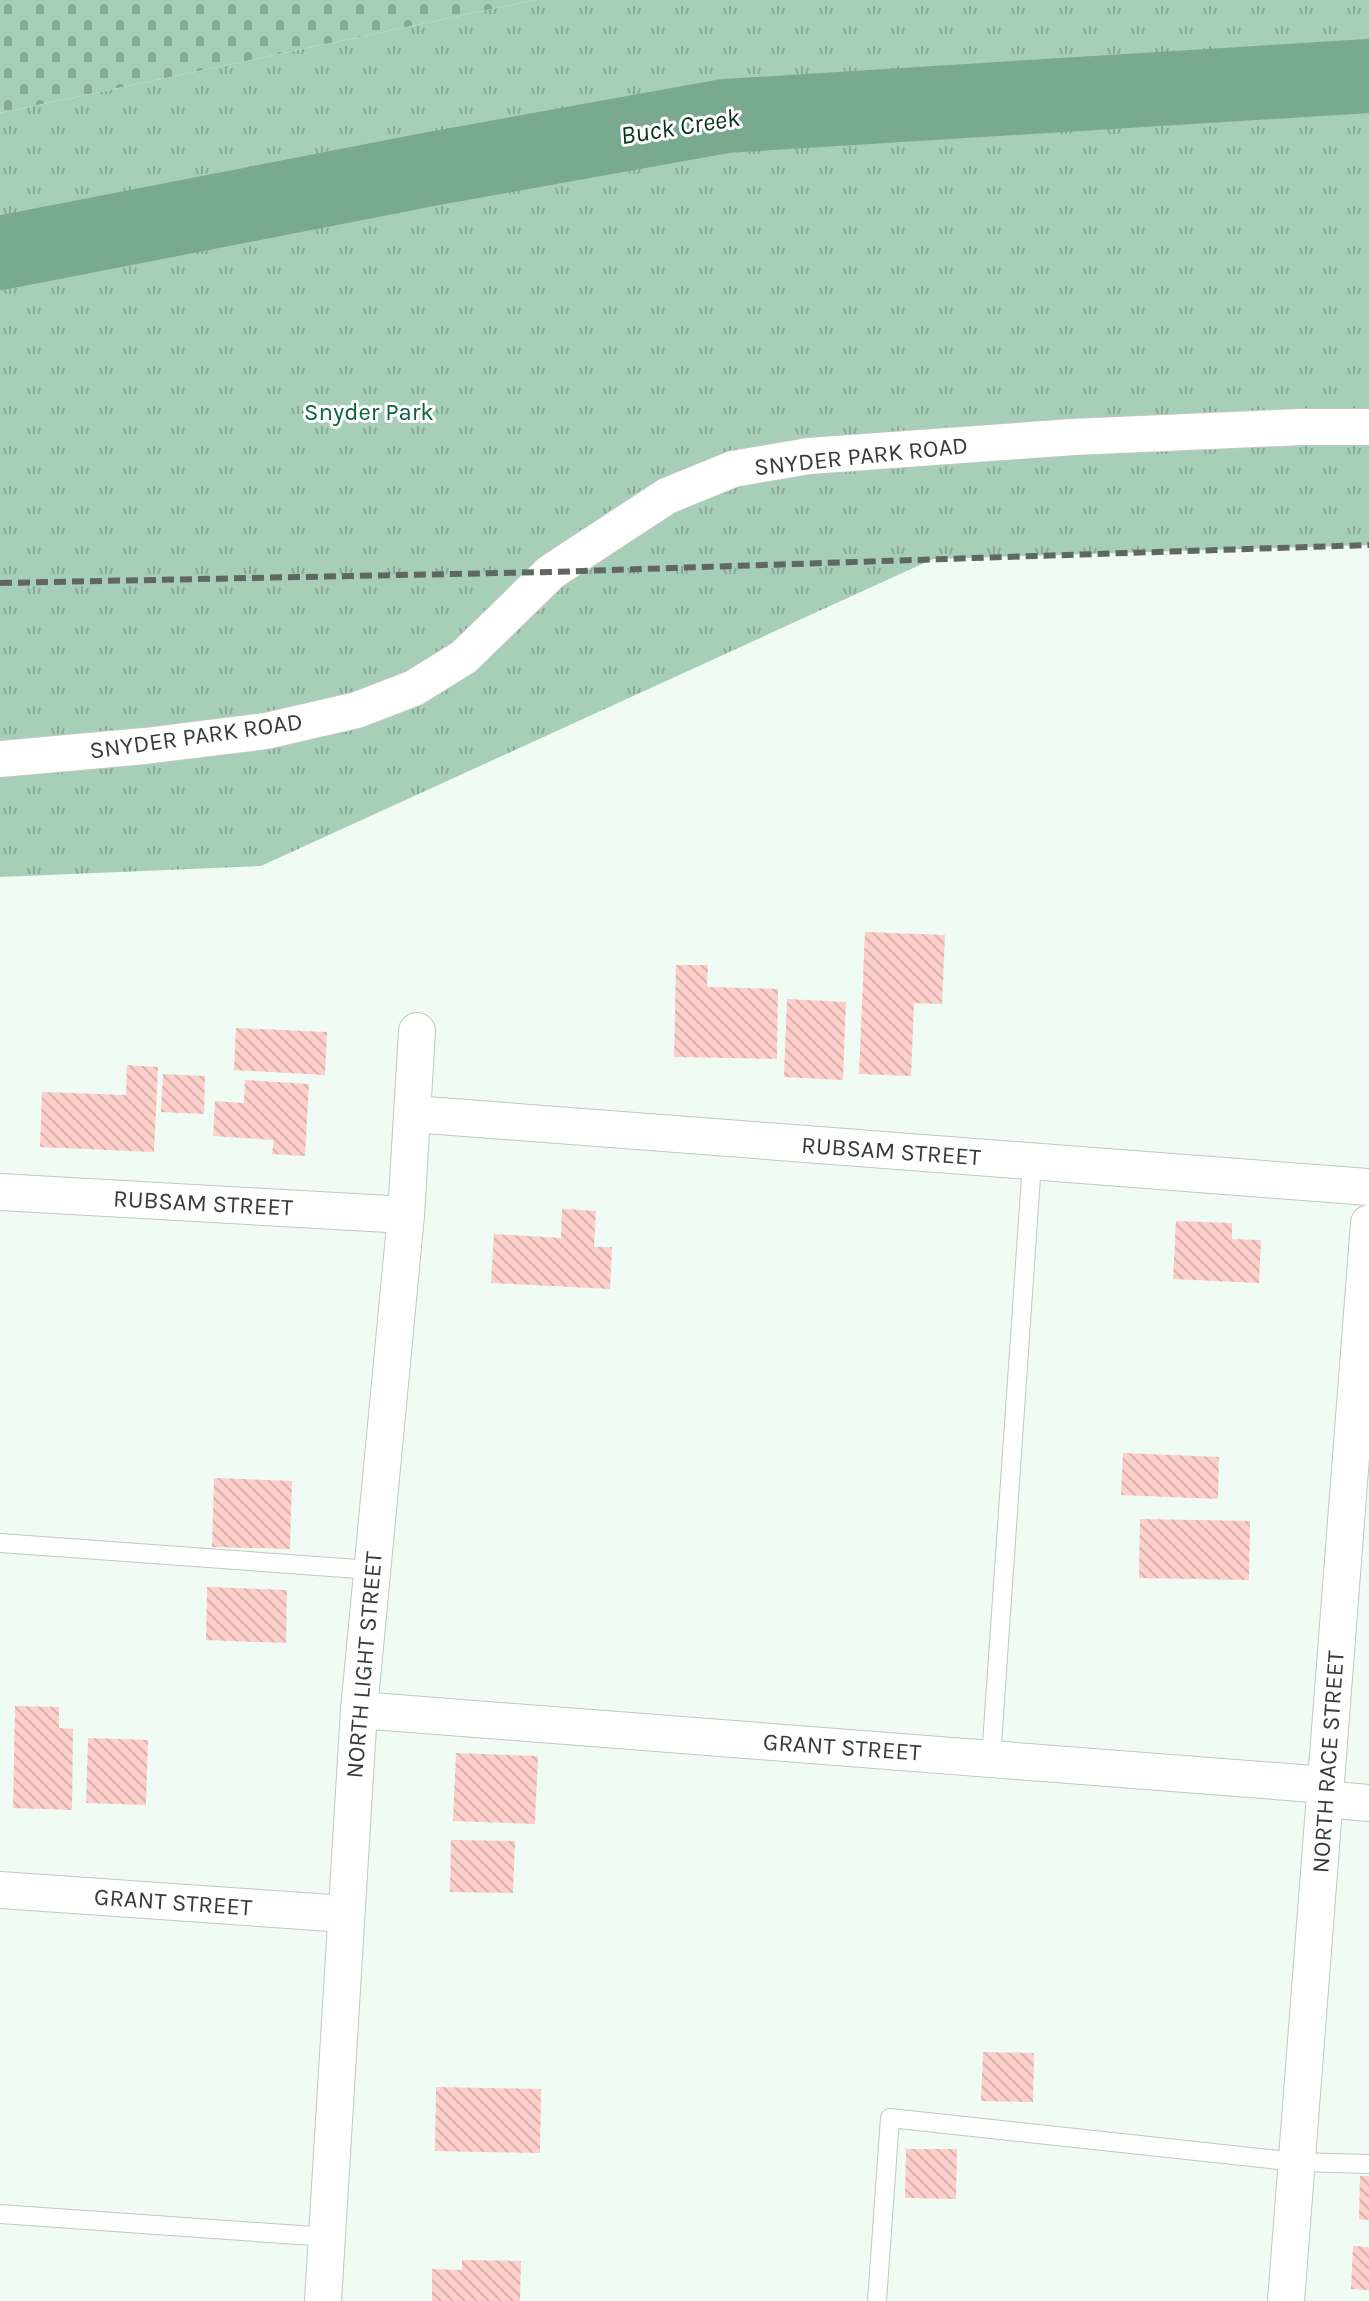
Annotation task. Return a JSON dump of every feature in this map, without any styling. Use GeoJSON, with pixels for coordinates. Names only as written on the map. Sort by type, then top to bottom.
{"type":"FeatureCollection","features":[{"type":"Feature","properties":{"kind":"street","name":"SNYDER PARK ROAD"},"geometry":{"type":"LineString","coordinates":[[0,759],[266,731],[357,710],[414,688],[464,657],[564,563],[667,496],[733,469],[809,456],[1057,438],[1369,427]]}},
{"type":"Feature","properties":{"kind":"street","name":"NORTH LIGHT STREET"},"geometry":{"type":"LineString","coordinates":[[323,2301],[359,1710],[406,1215],[417,1031]]}},
{"type":"Feature","properties":{"kind":"street","name":"RUBSAM STREET"},"geometry":{"type":"LineString","coordinates":[[413,1114],[1369,1187]]}},
{"type":"Feature","properties":{"kind":"street","name":"RUBSAM STREET"},"geometry":{"type":"LineString","coordinates":[[0,1192],[406,1215]]}},
{"type":"Feature","properties":{"kind":"street","name":"NORTH RACE STREET"},"geometry":{"type":"LineString","coordinates":[[1286,2301],[1369,1223]]}},
{"type":"Feature","properties":{"kind":"street","name":"GRANT STREET"},"geometry":{"type":"LineString","coordinates":[[359,1710],[991,1759],[1325,1792],[1369,1803]]}},
{"type":"Feature","properties":{"kind":"street","name":"GRANT STREET"},"geometry":{"type":"LineString","coordinates":[[0,1890],[346,1914]]}},
{"type":"Feature","properties":{"kind":"lane"},"geometry":{"type":"LineString","coordinates":[[991,1759],[1032,1162]]}},
{"type":"Feature","properties":{"kind":"lane"},"geometry":{"type":"LineString","coordinates":[[0,1543],[372,1570]]}},
{"type":"Feature","properties":{"kind":"lane"},"geometry":{"type":"LineString","coordinates":[[877,2301],[890,2118],[1297,2162],[1369,2164]]}},
{"type":"Feature","properties":{"kind":"lane"},"geometry":{"type":"LineString","coordinates":[[0,2214],[327,2237]]}},
{"type":"Feature","properties":{"kind":"green space"},"geometry":{"type":"Polygon","coordinates":[[[0,0],[535,0],[0,113],[0,0]]]}},
{"type":"Feature","properties":{"kind":"green space","name":"Snyder Park"},"geometry":{"type":"Polygon","coordinates":[[[535,0],[1369,0],[1369,545],[933,559],[261,866],[0,877],[0,113],[535,0]]]}},
{"type":"Feature","properties":{"kind":"building"},"geometry":{"type":"Polygon","coordinates":[[[865,932],[945,935],[942,1004],[914,1003],[911,1076],[859,1074],[865,932]]]}},
{"type":"Feature","properties":{"kind":"building"},"geometry":{"type":"Polygon","coordinates":[[[676,965],[708,965],[707,987],[778,989],[777,1059],[674,1057],[676,965]]]}},
{"type":"Feature","properties":{"kind":"building"},"geometry":{"type":"Polygon","coordinates":[[[787,999],[846,1002],[843,1080],[784,1077],[787,999]]]}},
{"type":"Feature","properties":{"kind":"building"},"geometry":{"type":"Polygon","coordinates":[[[236,1028],[327,1032],[325,1075],[234,1070],[236,1028]]]}},
{"type":"Feature","properties":{"kind":"building"},"geometry":{"type":"Polygon","coordinates":[[[127,1065],[158,1067],[154,1152],[40,1147],[42,1092],[126,1095],[127,1065]]]}},
{"type":"Feature","properties":{"kind":"building"},"geometry":{"type":"Polygon","coordinates":[[[163,1074],[205,1076],[204,1114],[161,1112],[163,1074]]]}},
{"type":"Feature","properties":{"kind":"building"},"geometry":{"type":"Polygon","coordinates":[[[245,1080],[309,1084],[305,1156],[272,1154],[274,1140],[213,1136],[215,1101],[244,1103],[245,1080]]]}},
{"type":"Feature","properties":{"kind":"building"},"geometry":{"type":"Polygon","coordinates":[[[562,1209],[596,1211],[594,1247],[612,1247],[610,1289],[491,1283],[494,1234],[561,1238],[562,1209]]]}},
{"type":"Feature","properties":{"kind":"building"},"geometry":{"type":"Polygon","coordinates":[[[1176,1221],[1232,1223],[1232,1239],[1261,1240],[1259,1283],[1173,1279],[1176,1221]]]}},
{"type":"Feature","properties":{"kind":"building"},"geometry":{"type":"Polygon","coordinates":[[[1123,1453],[1219,1457],[1218,1499],[1121,1495],[1123,1453]]]}},
{"type":"Feature","properties":{"kind":"building"},"geometry":{"type":"Polygon","coordinates":[[[214,1478],[292,1481],[290,1549],[212,1547],[214,1478]]]}},
{"type":"Feature","properties":{"kind":"building"},"geometry":{"type":"Polygon","coordinates":[[[1140,1519],[1250,1521],[1249,1580],[1139,1578],[1140,1519]]]}},
{"type":"Feature","properties":{"kind":"building"},"geometry":{"type":"Polygon","coordinates":[[[207,1587],[287,1590],[286,1643],[206,1640],[207,1587]]]}},
{"type":"Feature","properties":{"kind":"building"},"geometry":{"type":"Polygon","coordinates":[[[15,1706],[59,1707],[59,1728],[73,1729],[72,1810],[13,1808],[15,1706]]]}},
{"type":"Feature","properties":{"kind":"building"},"geometry":{"type":"Polygon","coordinates":[[[88,1738],[148,1740],[146,1805],[86,1803],[88,1738]]]}},
{"type":"Feature","properties":{"kind":"building"},"geometry":{"type":"Polygon","coordinates":[[[456,1753],[538,1756],[535,1824],[453,1821],[456,1753]]]}},
{"type":"Feature","properties":{"kind":"building"},"geometry":{"type":"Polygon","coordinates":[[[451,1840],[515,1841],[513,1893],[450,1892],[451,1840]]]}},
{"type":"Feature","properties":{"kind":"building"},"geometry":{"type":"Polygon","coordinates":[[[983,2052],[1034,2053],[1033,2102],[981,2101],[983,2052]]]}},
{"type":"Feature","properties":{"kind":"building"},"geometry":{"type":"Polygon","coordinates":[[[436,2087],[541,2089],[540,2153],[435,2151],[436,2087]]]}},
{"type":"Feature","properties":{"kind":"building"},"geometry":{"type":"Polygon","coordinates":[[[906,2149],[957,2149],[956,2199],[905,2198],[906,2149]]]}},
{"type":"Feature","properties":{"kind":"building"},"geometry":{"type":"Polygon","coordinates":[[[1360,2176],[1369,2176],[1369,2220],[1359,2219],[1360,2176]]]}},
{"type":"Feature","properties":{"kind":"building"},"geometry":{"type":"Polygon","coordinates":[[[1353,2246],[1369,2247],[1369,2290],[1351,2289],[1353,2246]]]}},
{"type":"Feature","properties":{"kind":"building"},"geometry":{"type":"Polygon","coordinates":[[[462,2260],[521,2261],[520,2301],[432,2301],[432,2269],[462,2270],[462,2260]]]}},
{"type":"Feature","properties":{"kind":"waterway","name":"Buck Creek"},"geometry":{"type":"LineString","coordinates":[[0,253],[431,169],[725,116],[1369,76]]}},
{"type":"Feature","properties":{"kind":"railway"},"geometry":{"type":"LineString","coordinates":[[0,583],[551,572],[1369,545]]}}]}
